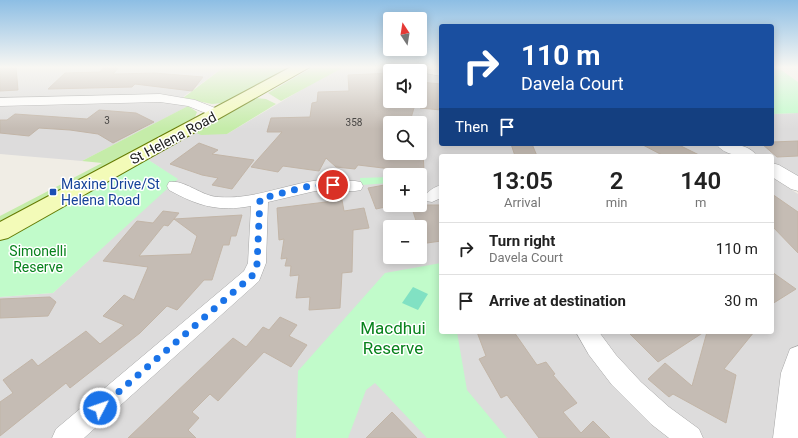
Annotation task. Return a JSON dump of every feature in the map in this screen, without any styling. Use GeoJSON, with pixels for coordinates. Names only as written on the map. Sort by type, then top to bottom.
{"type":"FeatureCollection","features":[{"type":"Feature","properties":{"kind":"main road","name":"St Helena Road"},"geometry":{"type":"LineString","coordinates":[[0,232],[267,87]]}},
{"type":"Feature","properties":{"kind":"street"},"geometry":{"type":"LineString","coordinates":[[0,102],[160,98],[191,103],[218,114]]}},
{"type":"Feature","properties":{"kind":"street"},"geometry":{"type":"LineString","coordinates":[[728,146],[744,154]]}},
{"type":"Feature","properties":{"kind":"street"},"geometry":{"type":"LineString","coordinates":[[774,170],[797,184]]}},
{"type":"Feature","properties":{"kind":"street"},"geometry":{"type":"LineString","coordinates":[[175,186],[199,198],[213,202],[260,199],[309,186],[355,186]]}},
{"type":"Feature","properties":{"kind":"street"},"geometry":{"type":"LineString","coordinates":[[64,438],[252,276],[257,264],[260,199]]}},
{"type":"Feature","properties":{"kind":"street"},"geometry":{"type":"LineString","coordinates":[[588,334],[604,358],[637,394],[662,417],[690,438]]}},
{"type":"Feature","properties":{"kind":"street"},"geometry":{"type":"LineString","coordinates":[[786,438],[793,373],[798,356]]}},
{"type":"Feature","properties":{"kind":"shaded area"},"geometry":{"type":"Polygon","coordinates":[[[0,87],[196,87],[183,97],[198,101],[82,161],[0,154],[0,87]]]}},
{"type":"Feature","properties":{"kind":"shaded area"},"geometry":{"type":"Polygon","coordinates":[[[305,87],[383,87],[383,108],[427,108],[427,87],[439,87],[439,146],[717,146],[732,154],[439,154],[439,334],[774,334],[774,178],[798,194],[798,438],[0,438],[0,297],[53,293],[177,179],[147,159],[194,132],[227,134],[305,87]]]}},
{"type":"Feature","properties":{"kind":"shaded area"},"geometry":{"type":"Polygon","coordinates":[[[798,113],[798,178],[774,164],[774,154],[756,154],[741,146],[774,146],[774,114],[798,113]]]}},
{"type":"Feature","properties":{"kind":"green space"},"geometry":{"type":"Polygon","coordinates":[[[197,87],[253,87],[223,103],[212,104],[183,98],[197,87]]]}},
{"type":"Feature","properties":{"kind":"green space"},"geometry":{"type":"Polygon","coordinates":[[[278,87],[306,87],[281,101],[268,93],[278,87]]]}},
{"type":"Feature","properties":{"kind":"green space"},"geometry":{"type":"Polygon","coordinates":[[[774,87],[798,87],[798,113],[774,114],[774,87]]]}},
{"type":"Feature","properties":{"kind":"green space"},"geometry":{"type":"Polygon","coordinates":[[[256,98],[266,99],[276,104],[227,134],[201,135],[194,132],[256,98]]]}},
{"type":"Feature","properties":{"kind":"green space"},"geometry":{"type":"Polygon","coordinates":[[[188,106],[197,112],[195,117],[91,176],[28,207],[0,223],[0,216],[102,163],[82,161],[188,106]]]}},
{"type":"Feature","properties":{"kind":"green space","name":"Simonelli Reserve"},"geometry":{"type":"Polygon","coordinates":[[[147,159],[178,179],[53,293],[0,297],[0,241],[147,159]]]}},
{"type":"Feature","properties":{"kind":"green space"},"geometry":{"type":"Polygon","coordinates":[[[383,177],[383,183],[361,185],[360,178],[383,177]]]}},
{"type":"Feature","properties":{"kind":"green space","name":"Macdhui Reserve"},"geometry":{"type":"Polygon","coordinates":[[[439,263],[439,334],[457,334],[467,390],[507,438],[427,438],[375,383],[366,390],[348,438],[296,438],[298,371],[385,273],[439,263]]]}},
{"type":"Feature","properties":{"kind":"green space"},"geometry":{"type":"Polygon","coordinates":[[[413,287],[428,294],[418,310],[402,303],[413,287]]]}},
{"type":"Feature","properties":{"kind":"building"},"geometry":{"type":"Polygon","coordinates":[[[0,87],[18,87],[18,90],[0,91],[0,87]]]}},
{"type":"Feature","properties":{"kind":"building"},"geometry":{"type":"Polygon","coordinates":[[[50,87],[114,87],[48,89],[50,87]]]}},
{"type":"Feature","properties":{"kind":"building"},"geometry":{"type":"Polygon","coordinates":[[[163,87],[195,87],[192,91],[163,87]]]}},
{"type":"Feature","properties":{"kind":"building"},"geometry":{"type":"Polygon","coordinates":[[[349,87],[383,87],[383,108],[414,108],[412,116],[383,116],[383,160],[423,160],[424,168],[383,168],[358,165],[355,169],[336,167],[326,158],[319,171],[283,166],[278,172],[251,167],[282,132],[267,132],[271,118],[310,117],[312,103],[317,102],[318,92],[349,91],[349,87]]]}},
{"type":"Feature","properties":{"kind":"building"},"geometry":{"type":"Polygon","coordinates":[[[427,87],[439,87],[439,110],[420,108],[427,108],[427,87]]]}},
{"type":"Feature","properties":{"kind":"building"},"geometry":{"type":"Polygon","coordinates":[[[99,110],[136,113],[154,122],[113,143],[98,134],[70,130],[39,128],[29,136],[0,133],[0,120],[7,120],[15,114],[87,119],[99,110]]]}},
{"type":"Feature","properties":{"kind":"building"},"geometry":{"type":"Polygon","coordinates":[[[798,141],[798,156],[777,157],[764,146],[774,146],[774,142],[798,141]]]}},
{"type":"Feature","properties":{"kind":"building"},"geometry":{"type":"Polygon","coordinates":[[[199,143],[218,150],[212,154],[254,160],[232,189],[212,185],[218,178],[202,175],[170,164],[199,143]]]}},
{"type":"Feature","properties":{"kind":"building"},"geometry":{"type":"Polygon","coordinates":[[[512,146],[533,146],[536,154],[514,154],[512,146]]]}},
{"type":"Feature","properties":{"kind":"building"},"geometry":{"type":"Polygon","coordinates":[[[645,146],[681,146],[697,154],[660,154],[645,146]]]}},
{"type":"Feature","properties":{"kind":"building"},"geometry":{"type":"Polygon","coordinates":[[[383,185],[383,208],[376,209],[368,188],[383,185]]]}},
{"type":"Feature","properties":{"kind":"building"},"geometry":{"type":"Polygon","coordinates":[[[774,195],[798,212],[798,253],[774,228],[774,195]]]}},
{"type":"Feature","properties":{"kind":"building"},"geometry":{"type":"Polygon","coordinates":[[[342,200],[344,211],[364,208],[369,228],[353,230],[352,272],[342,273],[340,308],[309,310],[310,297],[296,298],[299,275],[290,276],[291,266],[285,266],[287,258],[281,259],[284,239],[279,240],[277,208],[342,200]]]}},
{"type":"Feature","properties":{"kind":"building"},"geometry":{"type":"Polygon","coordinates":[[[427,205],[439,205],[439,241],[427,243],[427,220],[416,220],[413,212],[427,212],[427,205]]]}},
{"type":"Feature","properties":{"kind":"building"},"geometry":{"type":"Polygon","coordinates":[[[163,211],[179,213],[168,226],[164,225],[139,256],[191,254],[197,236],[174,219],[242,215],[236,236],[231,236],[229,245],[223,245],[212,280],[204,280],[177,310],[167,306],[140,333],[70,388],[66,383],[0,436],[0,402],[13,393],[3,380],[32,359],[38,366],[86,331],[100,344],[124,325],[103,316],[124,295],[134,300],[148,267],[103,261],[137,221],[153,223],[163,211]]]}},
{"type":"Feature","properties":{"kind":"building"},"geometry":{"type":"Polygon","coordinates":[[[774,273],[796,289],[774,303],[774,273]]]}},
{"type":"Feature","properties":{"kind":"building"},"geometry":{"type":"Polygon","coordinates":[[[50,297],[56,302],[48,316],[0,318],[0,299],[50,297]]]}},
{"type":"Feature","properties":{"kind":"building"},"geometry":{"type":"Polygon","coordinates":[[[280,317],[297,325],[289,336],[307,345],[291,367],[264,352],[218,401],[210,394],[192,412],[199,418],[188,430],[196,438],[128,438],[233,338],[246,347],[263,327],[269,330],[280,317]]]}},
{"type":"Feature","properties":{"kind":"building"},"geometry":{"type":"Polygon","coordinates":[[[478,334],[515,334],[537,365],[546,362],[555,374],[553,375],[577,403],[563,412],[581,433],[593,421],[610,438],[539,438],[507,395],[501,398],[479,359],[486,356],[478,334]]]}},
{"type":"Feature","properties":{"kind":"building"},"geometry":{"type":"Polygon","coordinates":[[[630,334],[701,334],[658,362],[630,334]]]}},
{"type":"Feature","properties":{"kind":"building"},"geometry":{"type":"Polygon","coordinates":[[[706,334],[752,334],[724,369],[736,375],[726,423],[673,394],[669,397],[648,379],[665,363],[692,386],[706,334]]]}},
{"type":"Feature","properties":{"kind":"building"},"geometry":{"type":"Polygon","coordinates":[[[392,412],[417,438],[366,438],[392,412]]]}},
{"type":"Feature","properties":{"kind":"place","name":"Maxine Drive/St Helena Road"},"geometry":{"type":"Point","coordinates":[53,192]}},
{"type":"Feature","properties":{"kind":"route"},"geometry":{"type":"LineString","coordinates":[[100,408],[252,276],[257,264],[260,199],[309,186],[333,185]]}}]}
